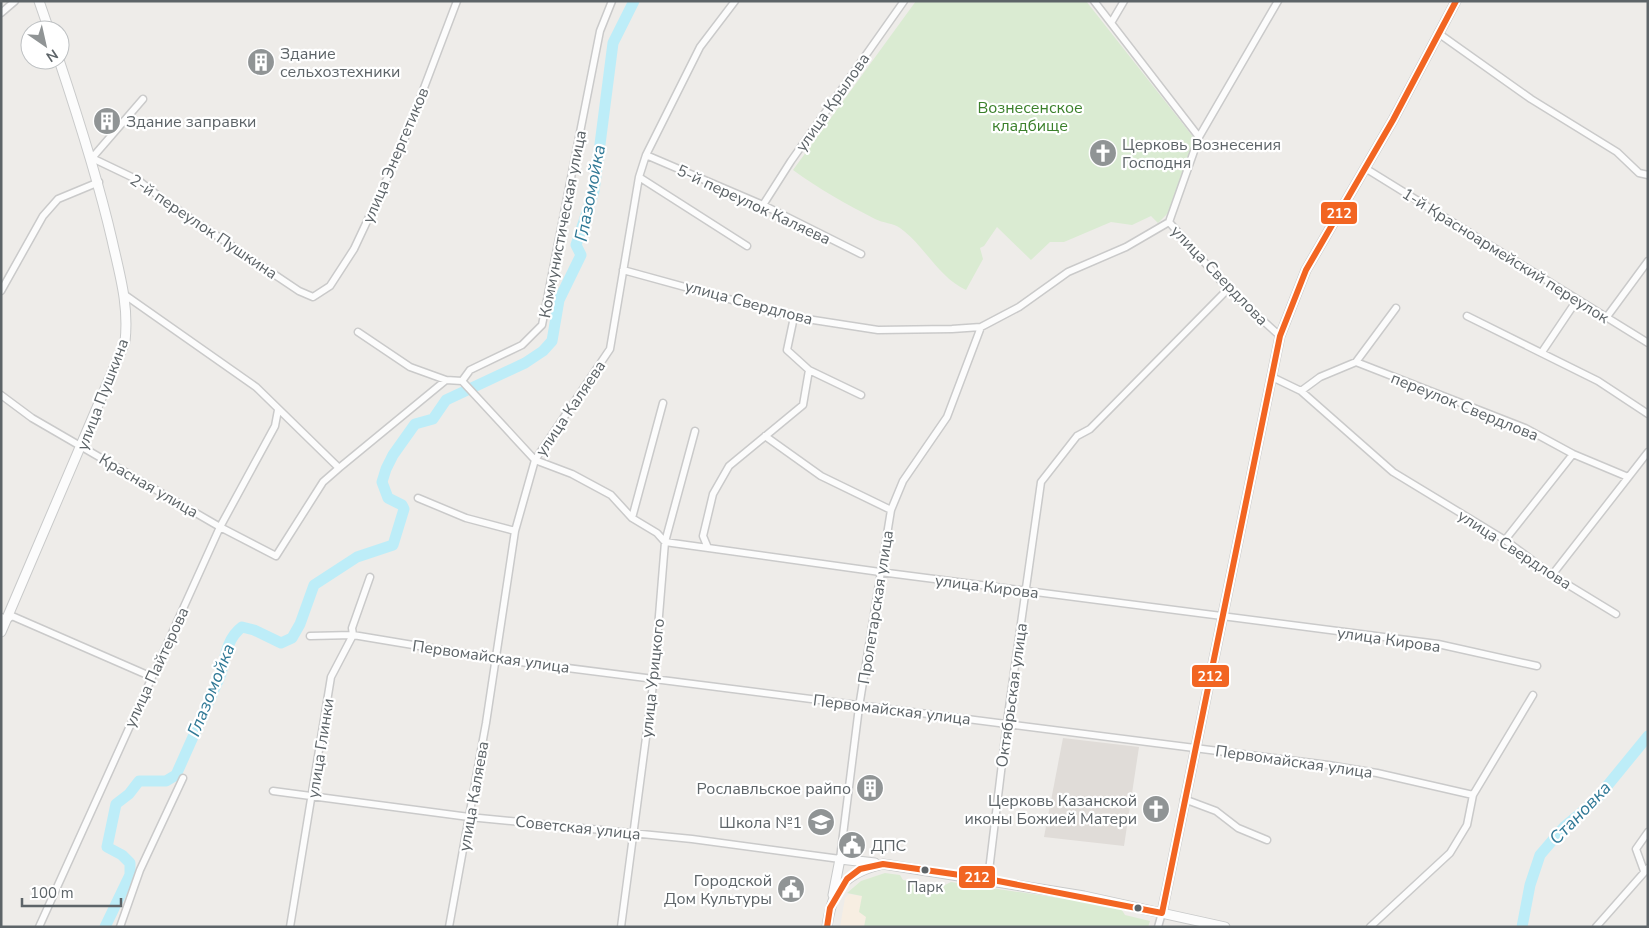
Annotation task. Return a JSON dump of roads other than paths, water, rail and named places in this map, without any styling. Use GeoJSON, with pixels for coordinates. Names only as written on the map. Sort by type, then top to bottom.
{"type":"FeatureCollection","features":[{"type":"Feature","properties":{"kind":"main road"},"geometry":{"type":"LineString","coordinates":[[39,1],[46,20]]}},
{"type":"Feature","properties":{"kind":"main road"},"geometry":{"type":"LineString","coordinates":[[1162,913],[1221,617],[1280,336],[1306,270],[1393,120],[1456,1]]}},
{"type":"Feature","properties":{"kind":"main road","name":"улица Пушкина"},"geometry":{"type":"LineString","coordinates":[[1,632],[4,618],[82,446],[125,342],[128,316],[125,295],[99,182],[62,70]]}},
{"type":"Feature","properties":{"kind":"main road","name":"Советская улица"},"geometry":{"type":"LineString","coordinates":[[840,859],[988,879],[1224,927]]}},
{"type":"Feature","properties":{"kind":"main road","name":"Пролетарская улица"},"geometry":{"type":"LineString","coordinates":[[827,927],[840,859]]}},
{"type":"Feature","properties":{"kind":"main road","name":"Советская улица"},"geometry":{"type":"LineString","coordinates":[[860,869],[882,864]]}},
{"type":"Feature","properties":{"kind":"main road","name":"Пролетарская улица"},"geometry":{"type":"LineString","coordinates":[[830,908],[837,892],[847,879],[860,869]]}},
{"type":"Feature","properties":{"kind":"street"},"geometry":{"type":"LineString","coordinates":[[1,13],[15,1]]}},
{"type":"Feature","properties":{"kind":"street","name":"улица Энергетиков"},"geometry":{"type":"LineString","coordinates":[[313,297],[330,286],[354,250],[400,151],[457,1]]}},
{"type":"Feature","properties":{"kind":"street","name":"Коммунистическая улица"},"geometry":{"type":"LineString","coordinates":[[462,381],[470,370],[522,344],[542,325],[600,31],[612,1]]}},
{"type":"Feature","properties":{"kind":"street","name":"улица Каляева"},"geometry":{"type":"LineString","coordinates":[[449,927],[497,659],[515,531],[535,460],[610,349],[639,177],[646,155],[700,47],[735,1]]}},
{"type":"Feature","properties":{"kind":"street","name":"улица Крылова"},"geometry":{"type":"LineString","coordinates":[[763,205],[791,161],[904,1]]}},
{"type":"Feature","properties":{"kind":"street"},"geometry":{"type":"LineString","coordinates":[[1094,1],[1199,137]]}},
{"type":"Feature","properties":{"kind":"street"},"geometry":{"type":"LineString","coordinates":[[1111,23],[1124,1]]}},
{"type":"Feature","properties":{"kind":"street"},"geometry":{"type":"LineString","coordinates":[[1168,222],[1199,137],[1278,1]]}},
{"type":"Feature","properties":{"kind":"street"},"geometry":{"type":"LineString","coordinates":[[1438,33],[1531,99],[1618,152],[1639,173],[1648,175]]}},
{"type":"Feature","properties":{"kind":"street"},"geometry":{"type":"LineString","coordinates":[[92,158],[143,99]]}},
{"type":"Feature","properties":{"kind":"street","name":"5-й переулок Каляева"},"geometry":{"type":"LineString","coordinates":[[646,155],[763,205],[861,254]]}},
{"type":"Feature","properties":{"kind":"street","name":"2-й переулок Пушкина"},"geometry":{"type":"LineString","coordinates":[[92,158],[138,180],[165,201],[299,291],[313,297]]}},
{"type":"Feature","properties":{"kind":"street","name":"1-й Красноармейский переулок"},"geometry":{"type":"LineString","coordinates":[[1365,168],[1648,343]]}},
{"type":"Feature","properties":{"kind":"street"},"geometry":{"type":"LineString","coordinates":[[639,177],[747,246]]}},
{"type":"Feature","properties":{"kind":"street"},"geometry":{"type":"LineString","coordinates":[[1,291],[43,216],[58,199],[99,182]]}},
{"type":"Feature","properties":{"kind":"street","name":"улица Свердлова"},"geometry":{"type":"LineString","coordinates":[[623,270],[794,317],[878,330],[952,330],[981,327],[1019,307],[1068,272],[1126,246],[1168,222],[1228,289],[1280,336]]}},
{"type":"Feature","properties":{"kind":"street"},"geometry":{"type":"LineString","coordinates":[[1606,318],[1648,261]]}},
{"type":"Feature","properties":{"kind":"street","name":"Октябрьская улица"},"geometry":{"type":"LineString","coordinates":[[988,879],[1007,722],[1041,482],[1077,436],[1090,429],[1228,289]]}},
{"type":"Feature","properties":{"kind":"street"},"geometry":{"type":"LineString","coordinates":[[125,295],[256,387],[339,468]]}},
{"type":"Feature","properties":{"kind":"street"},"geometry":{"type":"LineString","coordinates":[[1542,352],[1577,300]]}},
{"type":"Feature","properties":{"kind":"street"},"geometry":{"type":"LineString","coordinates":[[1301,391],[1320,377],[1356,362],[1396,308]]}},
{"type":"Feature","properties":{"kind":"street"},"geometry":{"type":"LineString","coordinates":[[1467,316],[1598,381],[1648,414]]}},
{"type":"Feature","properties":{"kind":"street"},"geometry":{"type":"LineString","coordinates":[[794,317],[787,350],[809,370],[860,395]]}},
{"type":"Feature","properties":{"kind":"street","name":"Пролетарская улица"},"geometry":{"type":"LineString","coordinates":[[840,859],[859,706],[891,510],[903,481],[947,417],[981,327]]}},
{"type":"Feature","properties":{"kind":"street"},"geometry":{"type":"LineString","coordinates":[[358,332],[410,367],[446,380],[462,381],[535,460],[572,474],[611,495],[632,518],[656,532],[665,542]]}},
{"type":"Feature","properties":{"kind":"street","name":"переулок Свердлова"},"geometry":{"type":"LineString","coordinates":[[1356,362],[1525,428],[1573,454],[1628,477]]}},
{"type":"Feature","properties":{"kind":"street"},"geometry":{"type":"LineString","coordinates":[[708,548],[703,536],[713,494],[728,466],[803,405],[809,370]]}},
{"type":"Feature","properties":{"kind":"street","name":"улица Свердлова"},"geometry":{"type":"LineString","coordinates":[[1272,377],[1301,391],[1393,472],[1505,540],[1552,574],[1616,614]]}},
{"type":"Feature","properties":{"kind":"street"},"geometry":{"type":"LineString","coordinates":[[220,527],[276,556],[323,482],[446,380]]}},
{"type":"Feature","properties":{"kind":"street","name":"Красная улица"},"geometry":{"type":"LineString","coordinates":[[1,396],[32,418],[220,527]]}},
{"type":"Feature","properties":{"kind":"street"},"geometry":{"type":"LineString","coordinates":[[632,518],[663,402]]}},
{"type":"Feature","properties":{"kind":"street","name":"улица Пайтерова"},"geometry":{"type":"LineString","coordinates":[[39,927],[220,527],[276,426],[278,410]]}},
{"type":"Feature","properties":{"kind":"street","name":"улица Урицкого"},"geometry":{"type":"LineString","coordinates":[[621,927],[654,678],[665,542],[695,432]]}},
{"type":"Feature","properties":{"kind":"street"},"geometry":{"type":"LineString","coordinates":[[765,436],[821,476],[891,510]]}},
{"type":"Feature","properties":{"kind":"street"},"geometry":{"type":"LineString","coordinates":[[1552,574],[1648,452]]}},
{"type":"Feature","properties":{"kind":"street"},"geometry":{"type":"LineString","coordinates":[[1505,540],[1573,454]]}},
{"type":"Feature","properties":{"kind":"street"},"geometry":{"type":"LineString","coordinates":[[418,498],[466,518],[515,531]]}},
{"type":"Feature","properties":{"kind":"street","name":"улица Кирова"},"geometry":{"type":"LineString","coordinates":[[665,542],[1221,617],[1438,644],[1537,666]]}},
{"type":"Feature","properties":{"kind":"street","name":"улица Глинки"},"geometry":{"type":"LineString","coordinates":[[290,927],[331,677],[353,635],[352,628],[370,577]]}},
{"type":"Feature","properties":{"kind":"street"},"geometry":{"type":"LineString","coordinates":[[4,618],[12,616],[152,677]]}},
{"type":"Feature","properties":{"kind":"street","name":"Первомайская улица"},"geometry":{"type":"LineString","coordinates":[[310,636],[353,635],[497,659],[859,706],[1007,722],[1377,772],[1473,796]]}},
{"type":"Feature","properties":{"kind":"street"},"geometry":{"type":"LineString","coordinates":[[1370,927],[1450,853],[1466,825],[1473,796],[1533,695]]}},
{"type":"Feature","properties":{"kind":"street"},"geometry":{"type":"LineString","coordinates":[[120,927],[140,870],[183,778]]}},
{"type":"Feature","properties":{"kind":"street","name":"Советская улица"},"geometry":{"type":"LineString","coordinates":[[273,791],[311,798],[469,817],[632,833],[840,859]]}},
{"type":"Feature","properties":{"kind":"street"},"geometry":{"type":"LineString","coordinates":[[1184,799],[1216,811],[1238,828],[1268,840]]}},
{"type":"Feature","properties":{"kind":"street"},"geometry":{"type":"LineString","coordinates":[[1596,927],[1646,869],[1636,848],[1648,832]]}},
{"type":"Feature","properties":{"kind":"street"},"geometry":{"type":"LineString","coordinates":[[1158,927],[1162,913]]}},
{"type":"Feature","properties":{"kind":"waterway","name":"Глазомойка"},"geometry":{"type":"LineString","coordinates":[[105,927],[130,875],[130,863],[122,855],[107,847],[116,804],[129,794],[139,781],[166,781],[176,775],[221,674],[227,648],[237,631],[242,627],[254,630],[281,643],[292,638],[300,624],[314,585],[357,557],[393,545],[404,509],[402,505],[388,498],[382,482],[393,455],[415,424],[433,419],[446,400],[525,363],[543,351],[552,341],[559,300],[581,255],[576,245],[594,191],[613,43],[634,1]]}},
{"type":"Feature","properties":{"kind":"waterway","name":"Становка"},"geometry":{"type":"LineString","coordinates":[[1522,927],[1530,885],[1540,855],[1564,827],[1594,802],[1648,736]]}},
{"type":"Feature","properties":{"kind":"place","name":"Здание сельхозтехники"},"geometry":{"type":"Point","coordinates":[261,62]}},
{"type":"Feature","properties":{"kind":"place","name":"Здание заправки"},"geometry":{"type":"Point","coordinates":[107,121]}},
{"type":"Feature","properties":{"kind":"place","name":"Церковь Вознесения Господня"},"geometry":{"type":"Point","coordinates":[1103,153]}},
{"type":"Feature","properties":{"kind":"place","name":"Рославльское райпо"},"geometry":{"type":"Point","coordinates":[870,788]}},
{"type":"Feature","properties":{"kind":"place","name":"Церковь Казанской иконы Божией Матери"},"geometry":{"type":"Point","coordinates":[1156,809]}},
{"type":"Feature","properties":{"kind":"place","name":"Школа №1"},"geometry":{"type":"Point","coordinates":[821,822]}},
{"type":"Feature","properties":{"kind":"place","name":"ДПС"},"geometry":{"type":"Point","coordinates":[852,845]}},
{"type":"Feature","properties":{"kind":"place","name":"Парк"},"geometry":{"type":"Point","coordinates":[925,870]}},
{"type":"Feature","properties":{"kind":"place","name":"Городской Дом Культуры"},"geometry":{"type":"Point","coordinates":[791,889]}},
{"type":"Feature","properties":{"kind":"park label","name":"Вознесенское кладбище"},"geometry":{"type":"Point","coordinates":[1030,116]}}]}
